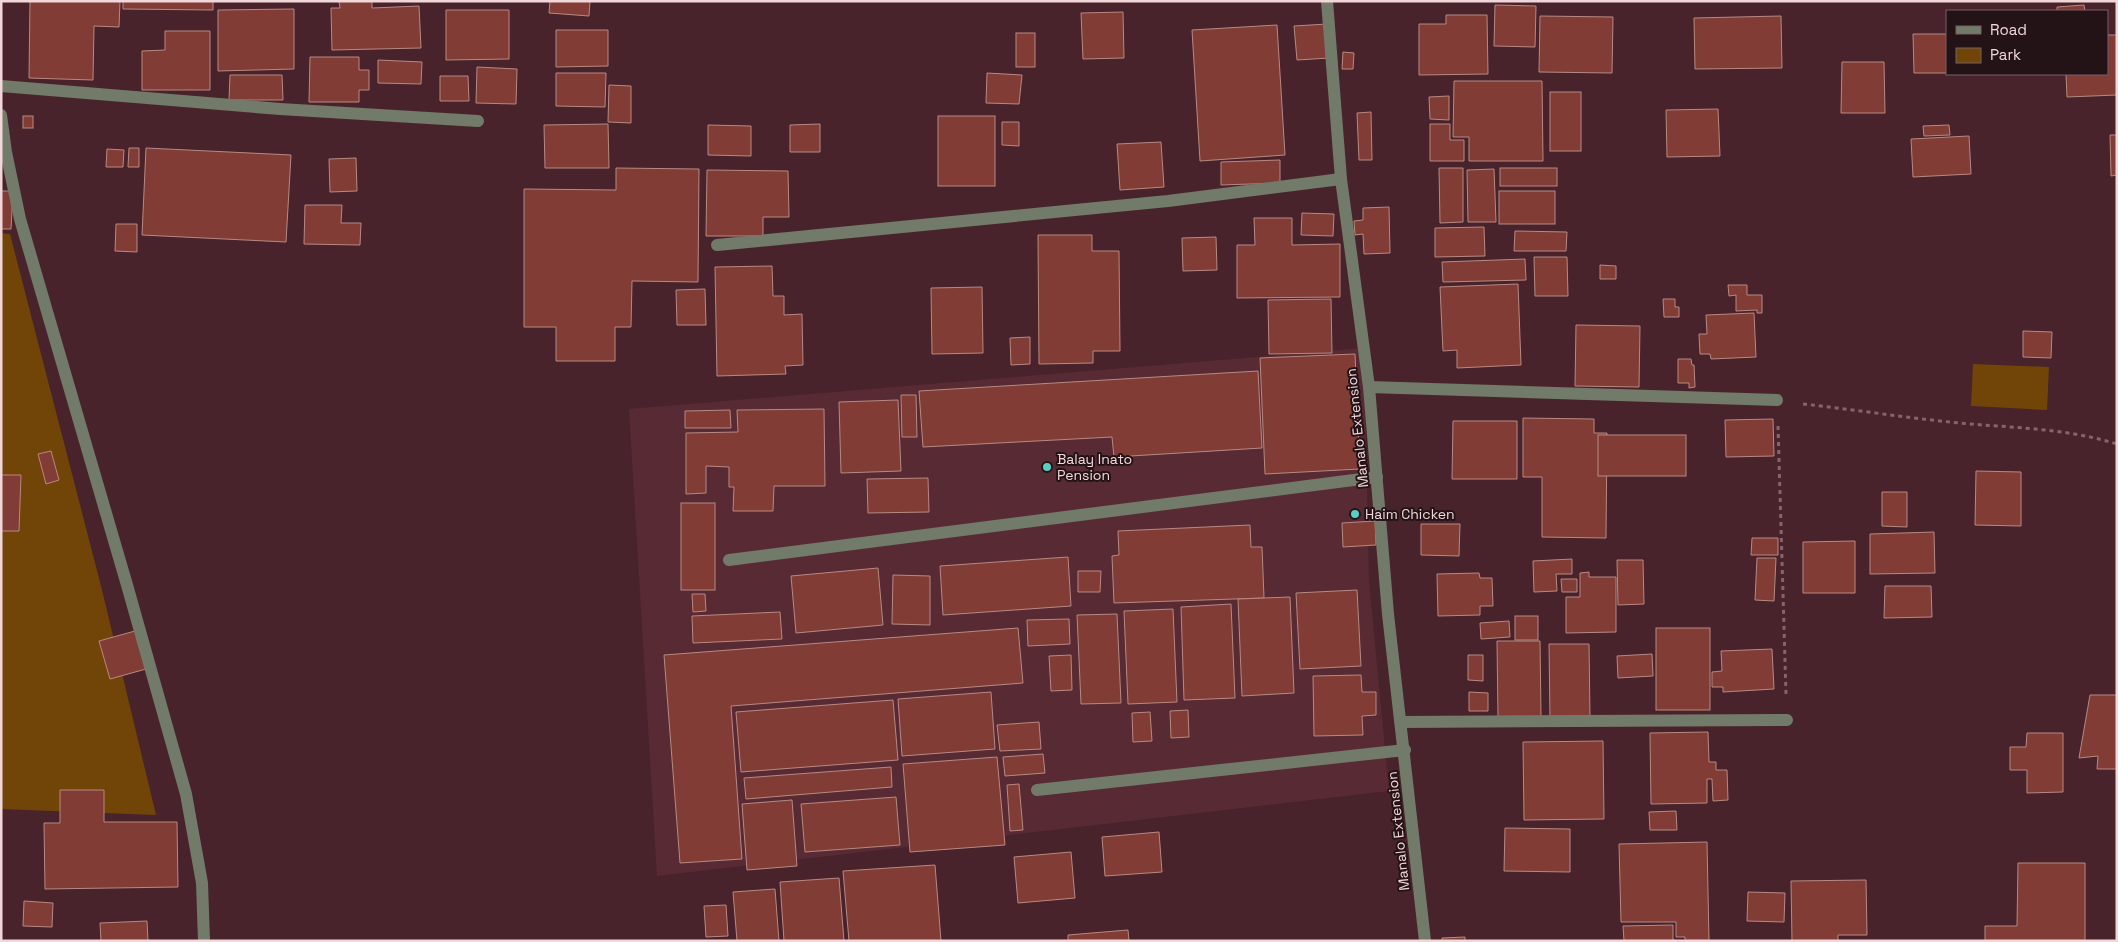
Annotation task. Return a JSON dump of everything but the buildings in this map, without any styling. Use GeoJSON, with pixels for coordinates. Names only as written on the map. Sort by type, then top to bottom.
{"type":"FeatureCollection","features":[{"type":"Feature","properties":{"kind":"street","name":"Manalo Extension"},"geometry":{"type":"LineString","coordinates":[[1327,1],[1341,179],[1369,387],[1388,614],[1402,722],[1425,941]]}},
{"type":"Feature","properties":{"kind":"street"},"geometry":{"type":"LineString","coordinates":[[1,86],[280,109],[478,121]]}},
{"type":"Feature","properties":{"kind":"street"},"geometry":{"type":"LineString","coordinates":[[1,115],[4,152],[20,219],[128,585],[186,794],[202,883],[204,941]]}},
{"type":"Feature","properties":{"kind":"street"},"geometry":{"type":"LineString","coordinates":[[717,245],[1168,201],[1341,179]]}},
{"type":"Feature","properties":{"kind":"street"},"geometry":{"type":"LineString","coordinates":[[1369,387],[1777,400]]}},
{"type":"Feature","properties":{"kind":"street"},"geometry":{"type":"LineString","coordinates":[[729,560],[1377,477]]}},
{"type":"Feature","properties":{"kind":"street"},"geometry":{"type":"LineString","coordinates":[[1402,722],[1787,720]]}},
{"type":"Feature","properties":{"kind":"street"},"geometry":{"type":"LineString","coordinates":[[1037,790],[1404,750]]}},
{"type":"Feature","properties":{"kind":"path"},"geometry":{"type":"LineString","coordinates":[[1787,720],[1777,400],[1968,424],[2055,430],[2094,436],[2117,444]]}},
{"type":"Feature","properties":{"kind":"shaded area"},"geometry":{"type":"Polygon","coordinates":[[[1364,348],[1369,581],[1389,791],[657,876],[629,409],[1364,348]]]}},
{"type":"Feature","properties":{"kind":"green space"},"geometry":{"type":"Polygon","coordinates":[[[1,233],[10,234],[102,590],[156,815],[1,809],[1,233]]]}},
{"type":"Feature","properties":{"kind":"green space"},"geometry":{"type":"Polygon","coordinates":[[[1973,364],[2049,367],[2047,410],[1971,406],[1973,364]]]}},
{"type":"Feature","properties":{"kind":"place","name":"Balay Inato Pension"},"geometry":{"type":"Point","coordinates":[1047,467]}},
{"type":"Feature","properties":{"kind":"place","name":"Haim Chicken"},"geometry":{"type":"Point","coordinates":[1355,514]}}]}
